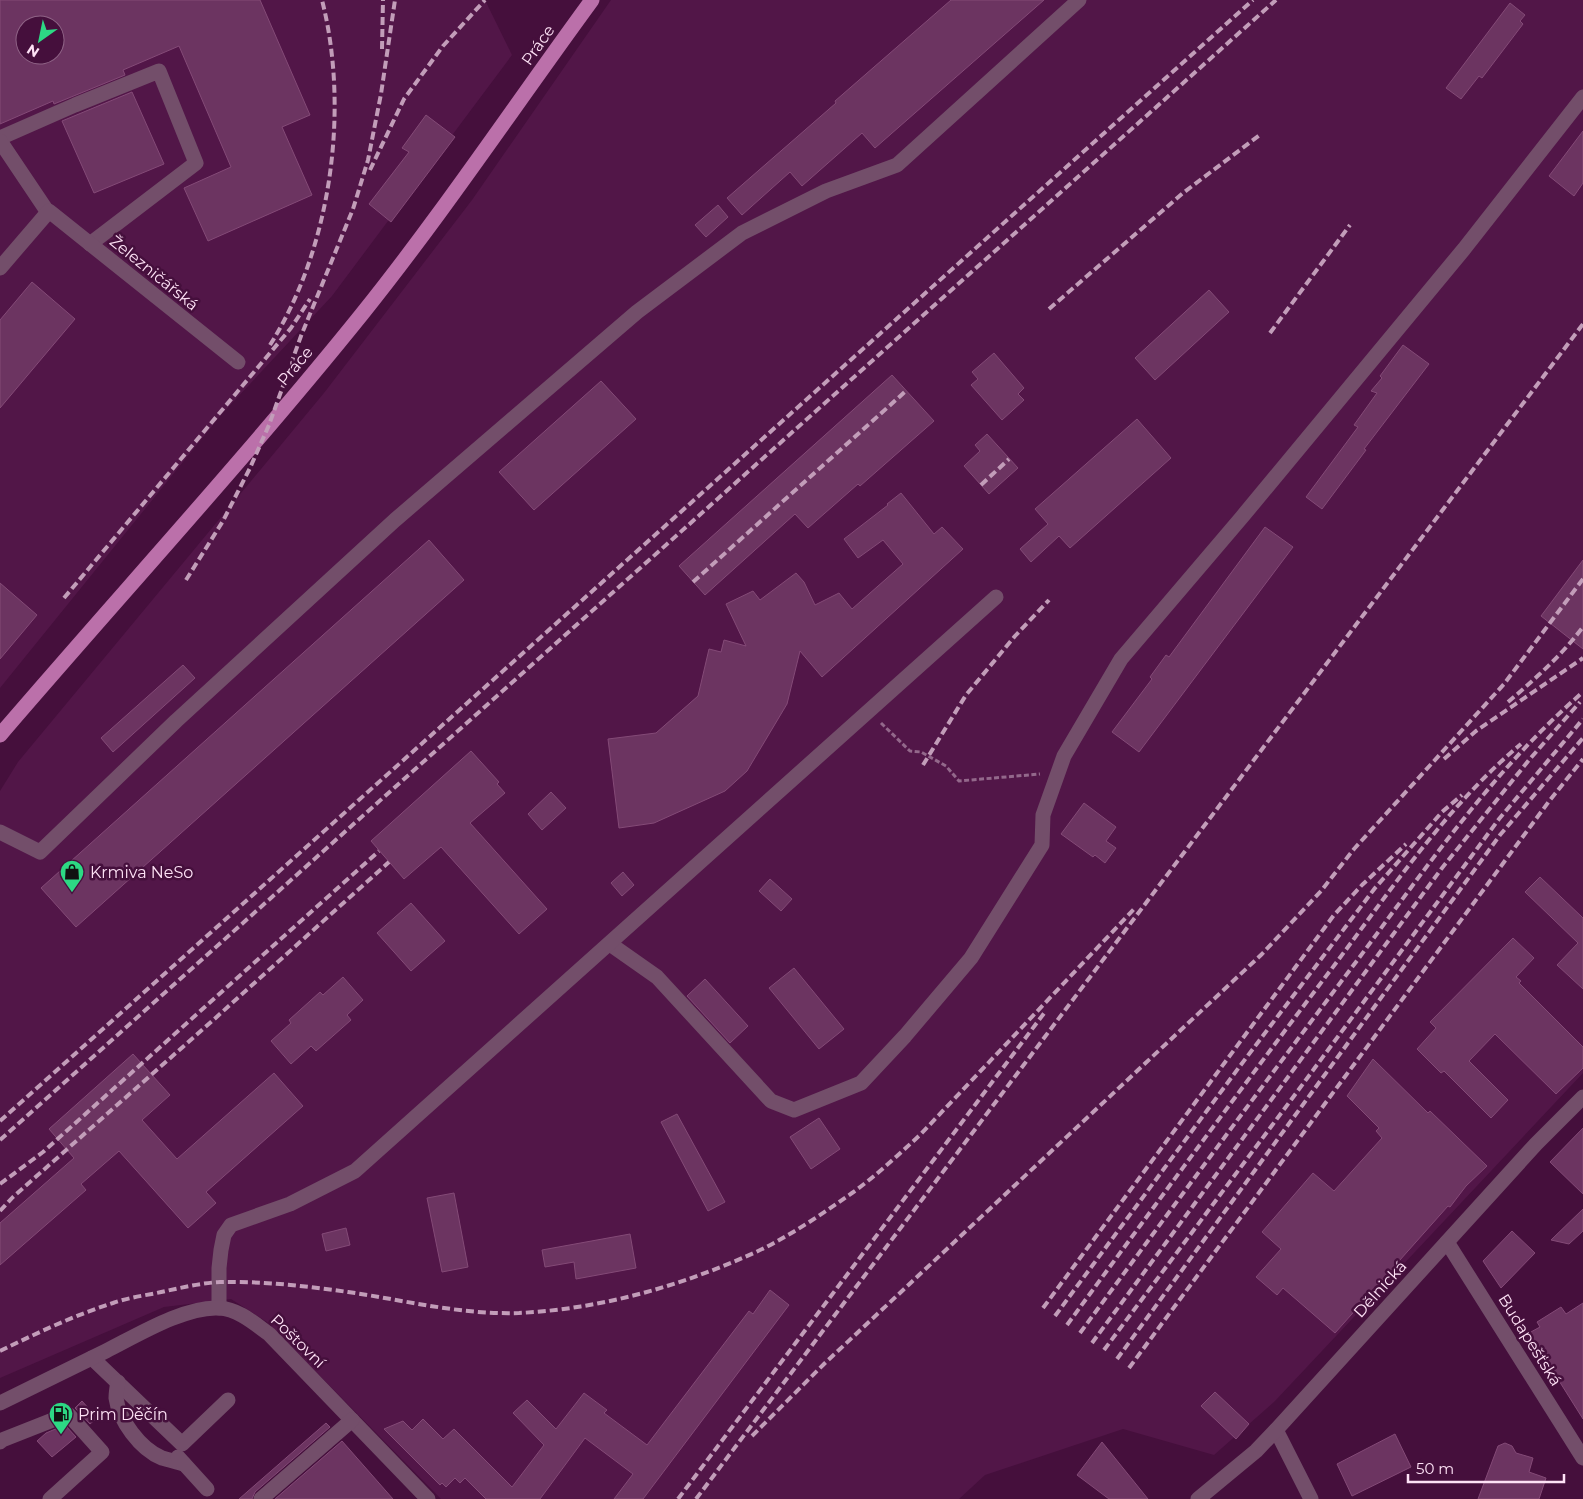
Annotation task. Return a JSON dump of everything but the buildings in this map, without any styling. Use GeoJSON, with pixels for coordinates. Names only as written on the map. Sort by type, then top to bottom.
{"type":"FeatureCollection","features":[{"type":"Feature","properties":{"kind":"main road","name":"Práce"},"geometry":{"type":"LineString","coordinates":[[0,735],[257,439],[361,314],[460,186],[592,0]]}},
{"type":"Feature","properties":{"kind":"street"},"geometry":{"type":"LineString","coordinates":[[0,832],[40,852],[176,721],[394,520],[637,312],[742,233],[826,191],[897,165],[1079,0]]}},
{"type":"Feature","properties":{"kind":"street"},"geometry":{"type":"LineString","coordinates":[[0,139],[75,105],[159,71],[196,163],[90,244]]}},
{"type":"Feature","properties":{"kind":"street"},"geometry":{"type":"LineString","coordinates":[[610,944],[657,977],[771,1101],[794,1110],[861,1083],[905,1036],[971,958],[1042,845],[1043,815],[1064,756],[1121,658],[1242,517],[1464,249],[1583,97]]}},
{"type":"Feature","properties":{"kind":"street","name":"Železničářská"},"geometry":{"type":"LineString","coordinates":[[0,139],[47,209],[238,362]]}},
{"type":"Feature","properties":{"kind":"street"},"geometry":{"type":"LineString","coordinates":[[0,268],[47,209]]}},
{"type":"Feature","properties":{"kind":"street"},"geometry":{"type":"LineString","coordinates":[[219,1308],[220,1250],[224,1235],[231,1225],[290,1204],[355,1171],[996,597]]}},
{"type":"Feature","properties":{"kind":"street","name":"Dělnická"},"geometry":{"type":"LineString","coordinates":[[1198,1499],[1256,1451],[1536,1144],[1583,1097]]}},
{"type":"Feature","properties":{"kind":"street","name":"Budapešťská"},"geometry":{"type":"LineString","coordinates":[[1447,1242],[1583,1458]]}},
{"type":"Feature","properties":{"kind":"street","name":"Poštovní"},"geometry":{"type":"LineString","coordinates":[[0,1403],[169,1320],[203,1309],[219,1308],[233,1311],[269,1334],[428,1499]]}},
{"type":"Feature","properties":{"kind":"street"},"geometry":{"type":"LineString","coordinates":[[92,1358],[182,1444]]}},
{"type":"Feature","properties":{"kind":"street"},"geometry":{"type":"LineString","coordinates":[[118,1382],[116,1396],[121,1418],[133,1435],[149,1450],[160,1457],[184,1464]]}},
{"type":"Feature","properties":{"kind":"street"},"geometry":{"type":"LineString","coordinates":[[207,1489],[178,1458],[182,1444],[228,1400]]}},
{"type":"Feature","properties":{"kind":"street"},"geometry":{"type":"LineString","coordinates":[[0,1442],[68,1414],[102,1452],[50,1499]]}},
{"type":"Feature","properties":{"kind":"street"},"geometry":{"type":"LineString","coordinates":[[261,1499],[352,1420]]}},
{"type":"Feature","properties":{"kind":"street"},"geometry":{"type":"LineString","coordinates":[[1276,1430],[1311,1499]]}},
{"type":"Feature","properties":{"kind":"path"},"geometry":{"type":"LineString","coordinates":[[869,712],[910,751],[921,752],[946,766],[959,781],[1058,772]]}},
{"type":"Feature","properties":{"kind":"shaded area"},"geometry":{"type":"Polygon","coordinates":[[[0,0],[485,0],[512,55],[332,296],[221,415],[0,688],[0,0]]]}},
{"type":"Feature","properties":{"kind":"shaded area"},"geometry":{"type":"Polygon","coordinates":[[[611,0],[1583,0],[1583,1073],[1275,1401],[1214,1455],[1123,1429],[985,1475],[959,1499],[441,1499],[267,1322],[231,1299],[164,1307],[0,1378],[0,791],[18,762],[324,393],[472,200],[611,0]]]}},
{"type":"Feature","properties":{"kind":"railway"},"geometry":{"type":"LineString","coordinates":[[270,345],[291,307],[308,266],[321,223],[329,178],[334,132],[334,87],[330,42],[322,0]]}},
{"type":"Feature","properties":{"kind":"railway"},"geometry":{"type":"LineString","coordinates":[[382,49],[383,0]]}},
{"type":"Feature","properties":{"kind":"railway"},"geometry":{"type":"LineString","coordinates":[[186,580],[223,521],[250,468],[269,425],[301,336],[353,209],[368,160],[381,94],[395,0]]}},
{"type":"Feature","properties":{"kind":"railway"},"geometry":{"type":"LineString","coordinates":[[370,170],[404,99],[443,46],[485,0]]}},
{"type":"Feature","properties":{"kind":"railway"},"geometry":{"type":"LineString","coordinates":[[0,1121],[1253,0]]}},
{"type":"Feature","properties":{"kind":"railway"},"geometry":{"type":"LineString","coordinates":[[0,1140],[1276,0]]}},
{"type":"Feature","properties":{"kind":"railway"},"geometry":{"type":"LineString","coordinates":[[1049,309],[1183,193],[1261,134]]}},
{"type":"Feature","properties":{"kind":"railway"},"geometry":{"type":"LineString","coordinates":[[1270,333],[1350,225]]}},
{"type":"Feature","properties":{"kind":"railway"},"geometry":{"type":"LineString","coordinates":[[64,598],[291,328],[310,299]]}},
{"type":"Feature","properties":{"kind":"railway"},"geometry":{"type":"LineString","coordinates":[[696,1499],[1583,324]]}},
{"type":"Feature","properties":{"kind":"railway"},"geometry":{"type":"LineString","coordinates":[[693,582],[907,390]]}},
{"type":"Feature","properties":{"kind":"railway"},"geometry":{"type":"LineString","coordinates":[[981,485],[1009,459]]}},
{"type":"Feature","properties":{"kind":"railway"},"geometry":{"type":"LineString","coordinates":[[752,1436],[824,1364],[1262,954],[1321,891],[1354,849],[1504,684],[1583,579]]}},
{"type":"Feature","properties":{"kind":"railway"},"geometry":{"type":"LineString","coordinates":[[923,765],[966,695],[1015,636],[1049,600]]}},
{"type":"Feature","properties":{"kind":"railway"},"geometry":{"type":"LineString","coordinates":[[1508,702],[1538,676],[1575,638],[1583,627]]}},
{"type":"Feature","properties":{"kind":"railway"},"geometry":{"type":"LineString","coordinates":[[1444,759],[1476,731],[1583,658]]}},
{"type":"Feature","properties":{"kind":"railway"},"geometry":{"type":"LineString","coordinates":[[1080,1333],[1437,853],[1492,785],[1521,753],[1551,721],[1583,692]]}},
{"type":"Feature","properties":{"kind":"railway"},"geometry":{"type":"LineString","coordinates":[[1092,1343],[1442,868],[1529,760],[1580,702]]}},
{"type":"Feature","properties":{"kind":"railway"},"geometry":{"type":"LineString","coordinates":[[1104,1350],[1499,819],[1583,719]]}},
{"type":"Feature","properties":{"kind":"railway"},"geometry":{"type":"LineString","coordinates":[[1117,1359],[1500,835],[1583,738]]}},
{"type":"Feature","properties":{"kind":"railway"},"geometry":{"type":"LineString","coordinates":[[1067,1325],[1400,876],[1469,793],[1521,744]]}},
{"type":"Feature","properties":{"kind":"railway"},"geometry":{"type":"LineString","coordinates":[[1129,1368],[1550,800],[1583,759]]}},
{"type":"Feature","properties":{"kind":"railway"},"geometry":{"type":"LineString","coordinates":[[1055,1316],[1240,1066],[1375,888],[1442,812],[1462,795]]}},
{"type":"Feature","properties":{"kind":"railway"},"geometry":{"type":"LineString","coordinates":[[1043,1308],[1334,915],[1362,885],[1406,844]]}},
{"type":"Feature","properties":{"kind":"railway"},"geometry":{"type":"LineString","coordinates":[[0,1184],[43,1152],[379,851]]}},
{"type":"Feature","properties":{"kind":"railway"},"geometry":{"type":"LineString","coordinates":[[0,1211],[13,1197],[389,862]]}},
{"type":"Feature","properties":{"kind":"railway"},"geometry":{"type":"LineString","coordinates":[[0,1351],[70,1319],[113,1303],[206,1283],[252,1282],[284,1284],[475,1312],[519,1313],[580,1307],[640,1294],[728,1264],[781,1239],[870,1180],[920,1135],[1135,908]]}},
{"type":"Feature","properties":{"kind":"railway"},"geometry":{"type":"LineString","coordinates":[[678,1499],[1045,1012]]}},
{"type":"Feature","properties":{"kind":"place","name":"Krmiva NeSo"},"geometry":{"type":"Point","coordinates":[72,893]}},
{"type":"Feature","properties":{"kind":"place","name":"Prim Děčín"},"geometry":{"type":"Point","coordinates":[61,1435]}}]}
